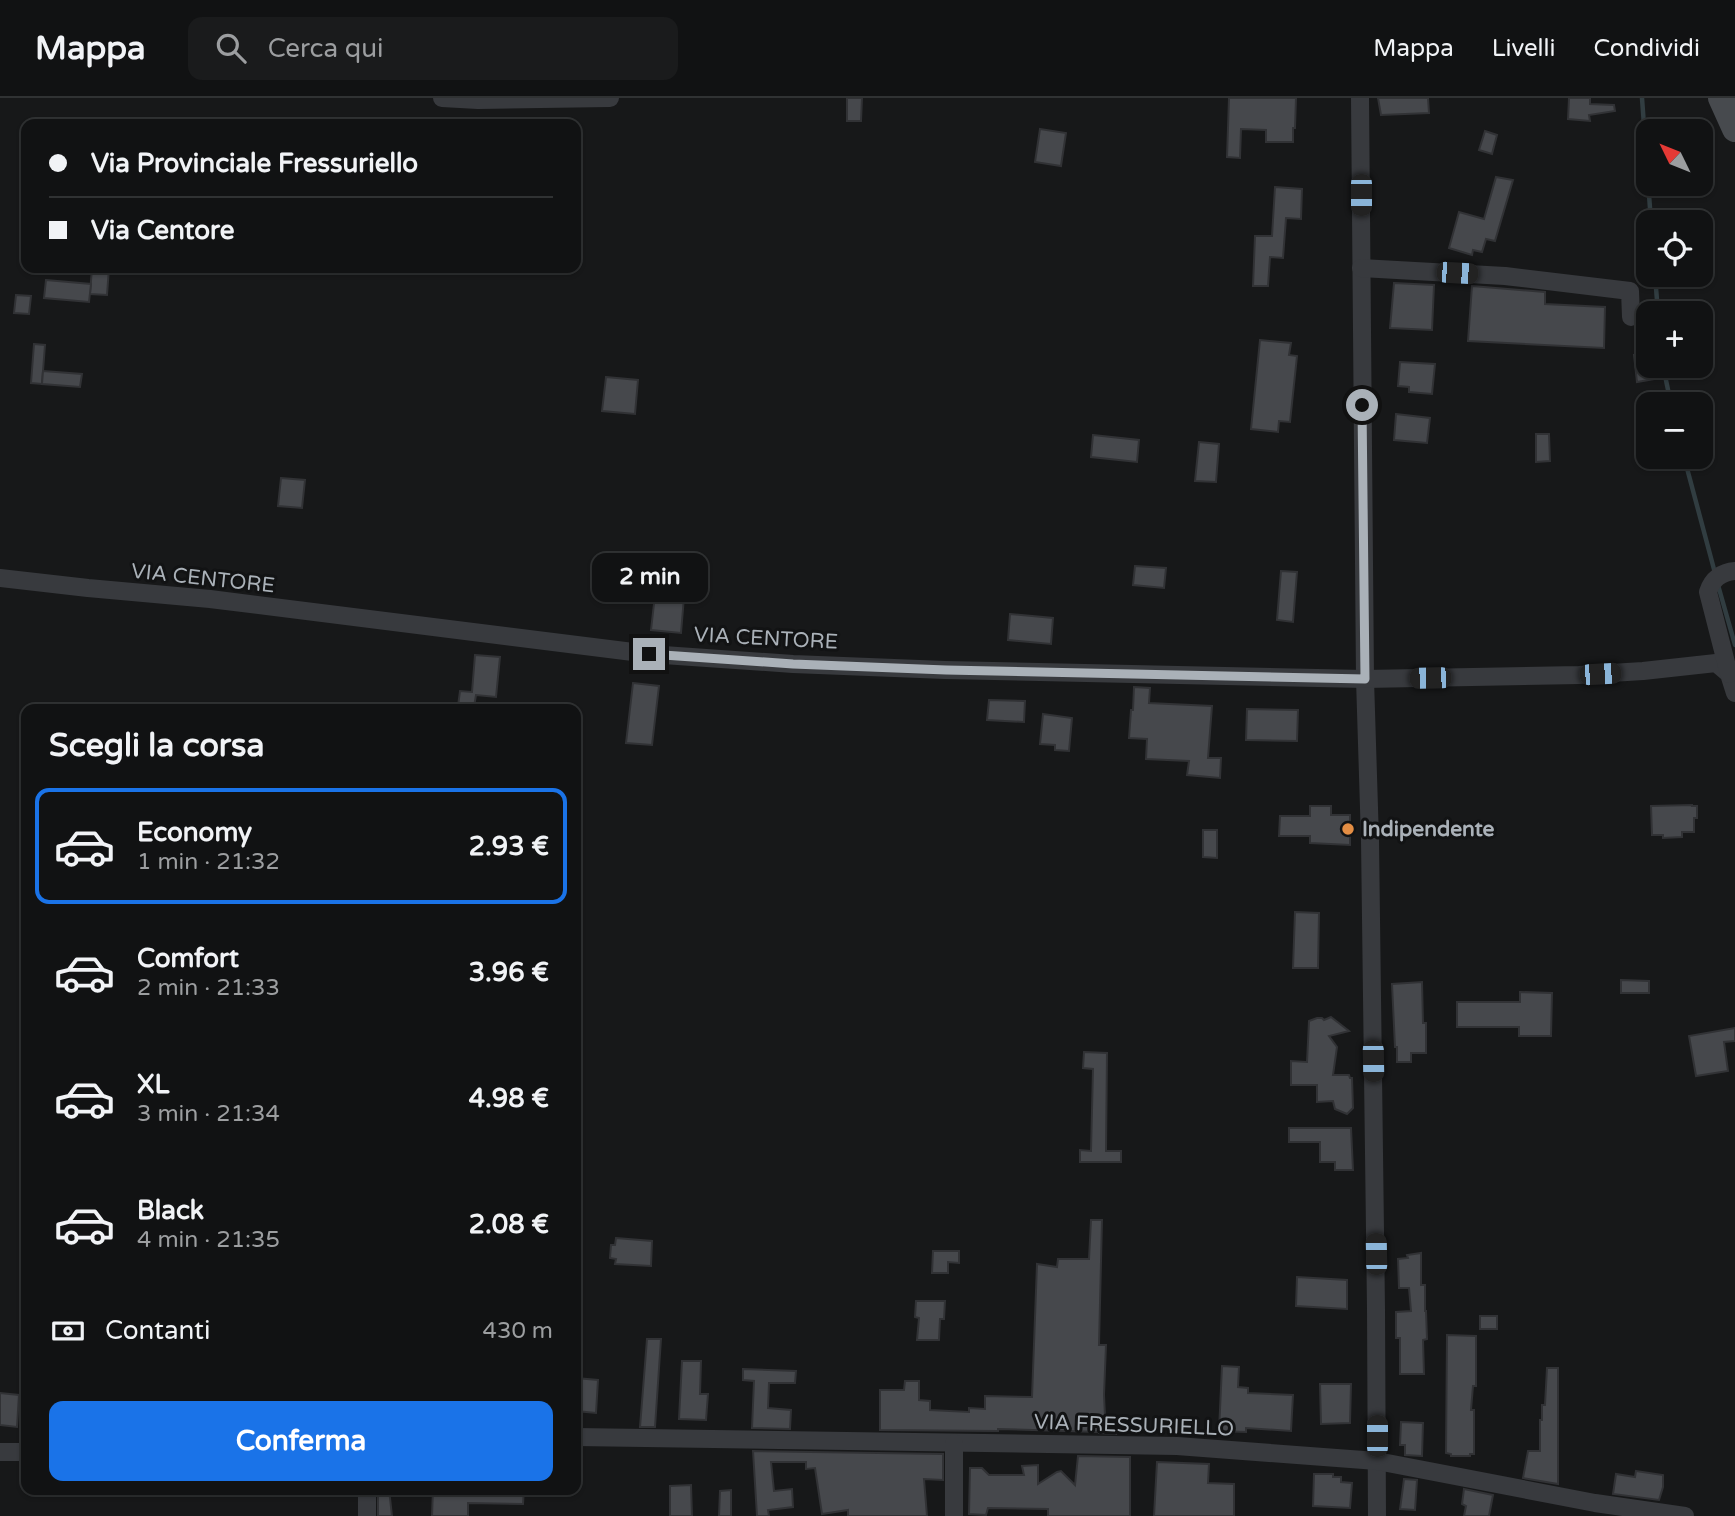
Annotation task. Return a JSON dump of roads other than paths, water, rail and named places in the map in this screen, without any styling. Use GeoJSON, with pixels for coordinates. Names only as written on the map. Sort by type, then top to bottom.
{"type":"FeatureCollection","features":[{"type":"Feature","properties":{"kind":"street"},"geometry":{"type":"LineString","coordinates":[[442,98],[610,98]]}},
{"type":"Feature","properties":{"kind":"street"},"geometry":{"type":"LineString","coordinates":[[1360,98],[1377,1516]]}},
{"type":"Feature","properties":{"kind":"street"},"geometry":{"type":"LineString","coordinates":[[1721,98],[1735,129]]}},
{"type":"Feature","properties":{"kind":"street"},"geometry":{"type":"LineString","coordinates":[[1361,268],[1505,276],[1630,290],[1631,317]]}},
{"type":"Feature","properties":{"kind":"street"},"geometry":{"type":"LineString","coordinates":[[1735,570],[1724,572],[1708,588],[1735,693]]}},
{"type":"Feature","properties":{"kind":"street","name":"VIA CENTORE"},"geometry":{"type":"LineString","coordinates":[[0,578],[88,589],[210,599],[649,654],[793,664],[1365,679],[1579,675],[1716,663],[1729,674]]}},
{"type":"Feature","properties":{"kind":"street","name":"VIA FRESSURIELLO"},"geometry":{"type":"LineString","coordinates":[[581,1437],[1177,1446],[1377,1461],[1595,1503],[1685,1516]]}},
{"type":"Feature","properties":{"kind":"street"},"geometry":{"type":"LineString","coordinates":[[954,1443],[954,1516]]}},
{"type":"Feature","properties":{"kind":"street"},"geometry":{"type":"LineString","coordinates":[[0,1452],[21,1452]]}},
{"type":"Feature","properties":{"kind":"street"},"geometry":{"type":"LineString","coordinates":[[367,1495],[367,1516]]}},
{"type":"Feature","properties":{"kind":"waterway"},"geometry":{"type":"LineString","coordinates":[[1642,98],[1650,210]]}},
{"type":"Feature","properties":{"kind":"waterway"},"geometry":{"type":"LineString","coordinates":[[1656,287],[1657,301]]}},
{"type":"Feature","properties":{"kind":"waterway"},"geometry":{"type":"LineString","coordinates":[[1666,378],[1668,392]]}},
{"type":"Feature","properties":{"kind":"waterway"},"geometry":{"type":"LineString","coordinates":[[1687,469],[1715,573]]}},
{"type":"Feature","properties":{"kind":"waterway"},"geometry":{"type":"LineString","coordinates":[[1718,585],[1735,645]]}},
{"type":"Feature","properties":{"kind":"place","name":"Indipendente"},"geometry":{"type":"Point","coordinates":[1348,829]}}]}
